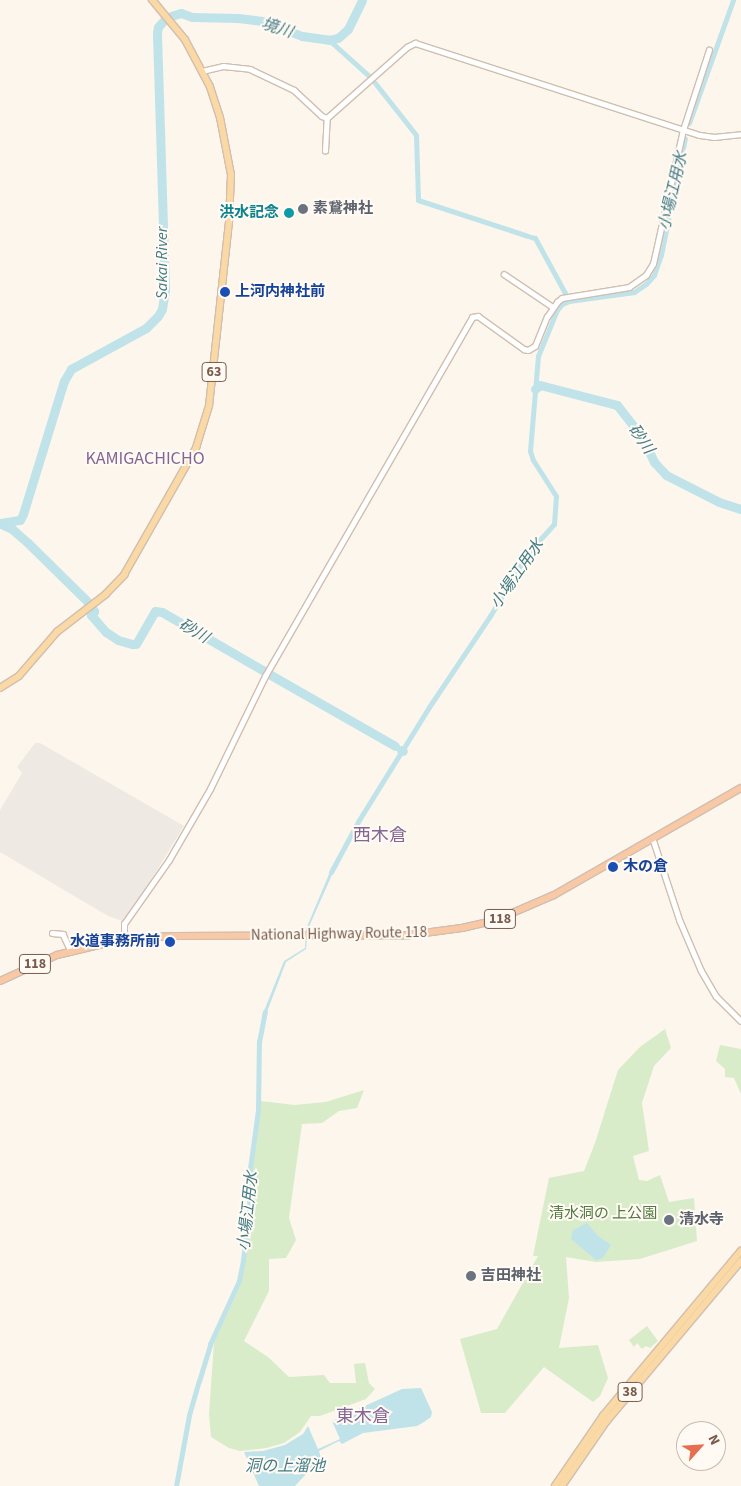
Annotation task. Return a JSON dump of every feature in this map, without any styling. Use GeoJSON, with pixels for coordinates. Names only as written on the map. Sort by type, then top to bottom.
{"type":"FeatureCollection","features":[{"type":"Feature","properties":{"kind":"highway","name":"National Highway Route 118"},"geometry":{"type":"LineString","coordinates":[[0,981],[41,961],[71,951],[124,939],[172,936],[409,935],[462,928],[496,920],[536,905],[741,788]]}},
{"type":"Feature","properties":{"kind":"main road","name":"63"},"geometry":{"type":"LineString","coordinates":[[0,688],[19,676],[57,632],[105,595],[124,575],[201,437],[212,392],[232,188],[227,150],[220,118],[202,71],[185,40],[152,0]]}},
{"type":"Feature","properties":{"kind":"main road","name":"38"},"geometry":{"type":"LineString","coordinates":[[555,1486],[602,1416],[741,1251]]}},
{"type":"Feature","properties":{"kind":"main road","name":"38"},"geometry":{"type":"LineString","coordinates":[[562,1486],[606,1422],[741,1261]]}},
{"type":"Feature","properties":{"kind":"street"},"geometry":{"type":"LineString","coordinates":[[325,152],[328,118],[407,47],[415,43],[683,130],[709,137],[741,134]]}},
{"type":"Feature","properties":{"kind":"street"},"geometry":{"type":"LineString","coordinates":[[124,939],[124,924],[169,860],[210,789],[265,676],[472,317],[478,316],[528,350],[535,346],[553,307],[568,296],[622,289],[636,284],[646,275],[653,264],[658,247],[683,130],[709,50]]}},
{"type":"Feature","properties":{"kind":"street"},"geometry":{"type":"LineString","coordinates":[[202,71],[232,66],[250,69],[294,90],[322,116],[328,118]]}},
{"type":"Feature","properties":{"kind":"street"},"geometry":{"type":"LineString","coordinates":[[504,274],[553,307]]}},
{"type":"Feature","properties":{"kind":"street"},"geometry":{"type":"LineString","coordinates":[[653,839],[677,915],[701,970],[720,1000],[741,1021]]}},
{"type":"Feature","properties":{"kind":"street"},"geometry":{"type":"LineString","coordinates":[[52,933],[64,936],[71,951]]}},
{"type":"Feature","properties":{"kind":"shaded area"},"geometry":{"type":"Polygon","coordinates":[[[35,743],[40,743],[184,826],[143,893],[122,921],[108,916],[0,852],[0,810],[22,773],[17,767],[35,743]]]}},
{"type":"Feature","properties":{"kind":"green space","name":"清水洞の 上公園"},"geometry":{"type":"Polygon","coordinates":[[[665,1029],[671,1048],[654,1066],[642,1103],[649,1151],[633,1156],[639,1180],[647,1181],[660,1175],[669,1202],[694,1198],[697,1241],[640,1259],[596,1262],[566,1257],[569,1298],[559,1348],[598,1345],[608,1378],[600,1396],[593,1402],[544,1367],[505,1413],[481,1413],[460,1339],[497,1329],[538,1256],[533,1256],[549,1178],[584,1171],[618,1070],[640,1047],[665,1029]]]}},
{"type":"Feature","properties":{"kind":"green space"},"geometry":{"type":"Polygon","coordinates":[[[720,1045],[741,1049],[741,1094],[734,1078],[725,1077],[725,1069],[716,1061],[720,1045]]]}},
{"type":"Feature","properties":{"kind":"green space"},"geometry":{"type":"Polygon","coordinates":[[[364,1090],[357,1108],[339,1111],[322,1123],[302,1124],[289,1218],[296,1240],[286,1258],[269,1259],[269,1291],[244,1341],[268,1357],[289,1377],[324,1375],[330,1383],[356,1383],[354,1364],[365,1363],[369,1383],[375,1389],[366,1399],[320,1416],[311,1416],[300,1432],[284,1443],[266,1448],[240,1451],[229,1448],[211,1437],[209,1414],[214,1342],[240,1286],[250,1216],[251,1166],[261,1101],[294,1105],[326,1102],[364,1090]]]}},
{"type":"Feature","properties":{"kind":"green space"},"geometry":{"type":"Polygon","coordinates":[[[647,1326],[658,1341],[650,1348],[646,1346],[642,1349],[637,1343],[634,1347],[629,1340],[647,1326]]]}},
{"type":"Feature","properties":{"kind":"water"},"geometry":{"type":"Polygon","coordinates":[[[332,867],[335,868],[308,929],[306,949],[286,962],[265,1017],[262,1016],[284,961],[305,948],[306,929],[332,867]]]}},
{"type":"Feature","properties":{"kind":"water"},"geometry":{"type":"Polygon","coordinates":[[[587,1223],[598,1236],[611,1245],[603,1258],[596,1260],[571,1239],[573,1230],[587,1223]]]}},
{"type":"Feature","properties":{"kind":"water","name":"洞の上溜池"},"geometry":{"type":"Polygon","coordinates":[[[421,1388],[432,1412],[431,1417],[424,1422],[417,1426],[363,1433],[342,1444],[339,1441],[319,1451],[321,1458],[295,1486],[259,1486],[244,1452],[263,1451],[285,1445],[303,1434],[308,1426],[318,1449],[340,1439],[332,1421],[402,1389],[421,1388]]]}},
{"type":"Feature","properties":{"kind":"waterway","name":"境川"},"geometry":{"type":"LineString","coordinates":[[171,16],[181,13],[192,17],[238,18],[262,21],[302,36],[329,40],[338,38],[348,29],[362,0]]}},
{"type":"Feature","properties":{"kind":"waterway","name":"小場江用水"},"geometry":{"type":"LineString","coordinates":[[689,123],[733,0]]}},
{"type":"Feature","properties":{"kind":"waterway","name":"Sakai River"},"geometry":{"type":"LineString","coordinates":[[0,523],[20,520],[23,514],[64,381],[71,369],[146,328],[162,309],[165,289],[157,33],[158,27],[165,19]]}},
{"type":"Feature","properties":{"kind":"waterway"},"geometry":{"type":"LineString","coordinates":[[329,40],[369,76]]}},
{"type":"Feature","properties":{"kind":"waterway"},"geometry":{"type":"LineString","coordinates":[[375,83],[416,135],[418,200],[528,236]]}},
{"type":"Feature","properties":{"kind":"waterway","name":"小場江用水"},"geometry":{"type":"LineString","coordinates":[[331,872],[359,820],[429,707],[490,616],[527,554],[554,524],[556,496],[533,460],[530,451],[538,356],[557,310],[562,304],[569,301],[634,292],[646,284],[654,275],[661,255],[685,138]]}},
{"type":"Feature","properties":{"kind":"waterway"},"geometry":{"type":"LineString","coordinates":[[531,237],[535,238],[565,293]]}},
{"type":"Feature","properties":{"kind":"waterway","name":"砂川"},"geometry":{"type":"LineString","coordinates":[[535,389],[540,385],[617,405],[642,437],[654,462],[666,475],[719,502],[741,509]]}},
{"type":"Feature","properties":{"kind":"waterway","name":"砂川"},"geometry":{"type":"LineString","coordinates":[[1,524],[12,529],[28,543],[87,601]]}},
{"type":"Feature","properties":{"kind":"waterway","name":"砂川"},"geometry":{"type":"LineString","coordinates":[[92,608],[94,611],[91,615],[106,632],[118,640],[132,644]]}},
{"type":"Feature","properties":{"kind":"waterway","name":"砂川"},"geometry":{"type":"LineString","coordinates":[[136,644],[155,611],[162,612],[264,671]]}},
{"type":"Feature","properties":{"kind":"waterway","name":"砂川"},"geometry":{"type":"LineString","coordinates":[[269,674],[395,746]]}},
{"type":"Feature","properties":{"kind":"waterway","name":"小場江用水"},"geometry":{"type":"LineString","coordinates":[[176,1486],[189,1415],[199,1381],[210,1344],[239,1281],[243,1260],[249,1214],[250,1168],[258,1110],[259,1042],[265,1012]]}},
{"type":"Feature","properties":{"kind":"place","name":"素鵞神社"},"geometry":{"type":"Point","coordinates":[303,209]}},
{"type":"Feature","properties":{"kind":"place","name":"洪水記念"},"geometry":{"type":"Point","coordinates":[289,213]}},
{"type":"Feature","properties":{"kind":"place","name":"上河内神社前"},"geometry":{"type":"Point","coordinates":[225,292]}},
{"type":"Feature","properties":{"kind":"place","name":"木の倉"},"geometry":{"type":"Point","coordinates":[613,867]}},
{"type":"Feature","properties":{"kind":"place","name":"水道事務所前"},"geometry":{"type":"Point","coordinates":[170,942]}},
{"type":"Feature","properties":{"kind":"place","name":"清水寺"},"geometry":{"type":"Point","coordinates":[669,1220]}},
{"type":"Feature","properties":{"kind":"place","name":"吉田神社"},"geometry":{"type":"Point","coordinates":[471,1276]}},
{"type":"Feature","properties":{"kind":"district","name":"KAMIGACHICHO"},"geometry":{"type":"Point","coordinates":[145,459]}},
{"type":"Feature","properties":{"kind":"district","name":"西木倉"},"geometry":{"type":"Point","coordinates":[380,836]}},
{"type":"Feature","properties":{"kind":"district","name":"東木倉"},"geometry":{"type":"Point","coordinates":[363,1417]}}]}
